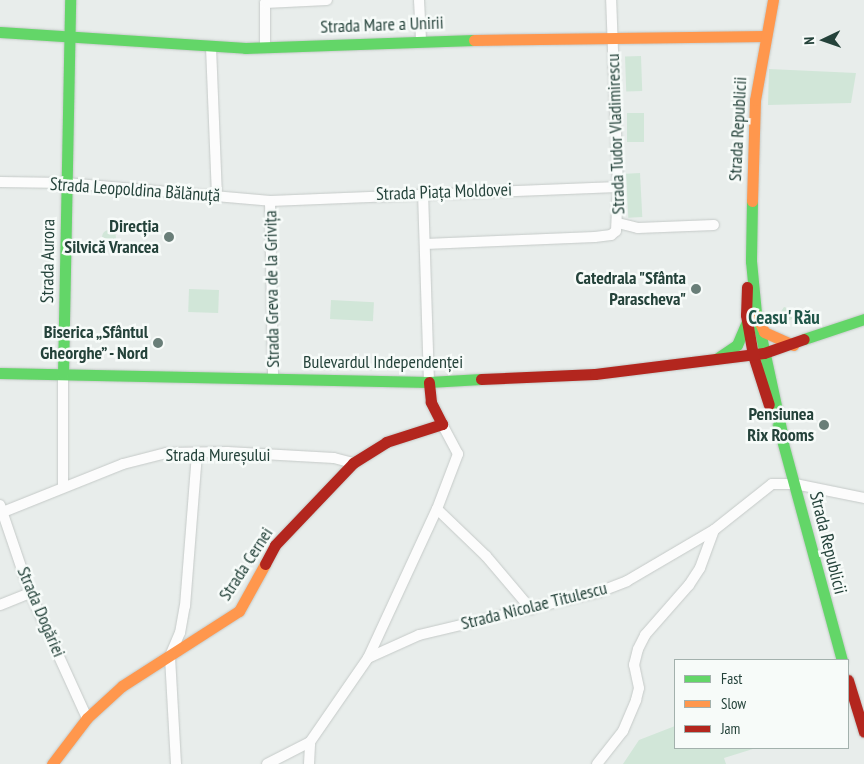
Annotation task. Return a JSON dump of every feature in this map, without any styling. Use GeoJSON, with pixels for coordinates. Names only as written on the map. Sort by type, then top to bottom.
{"type":"FeatureCollection","features":[{"type":"Feature","properties":{"kind":"main road","name":"Strada Aurora"},"geometry":{"type":"LineString","coordinates":[[63,374],[70,0]]}},
{"type":"Feature","properties":{"kind":"main road","name":"Strada Republicii"},"geometry":{"type":"LineString","coordinates":[[773,0],[754,100],[751,261],[752,319],[758,354],[778,404],[782,433],[842,659]]}},
{"type":"Feature","properties":{"kind":"main road","name":"Strada Mare a Unirii"},"geometry":{"type":"LineString","coordinates":[[0,32],[68,35],[211,47],[265,48],[421,40],[765,36]]}},
{"type":"Feature","properties":{"kind":"main road"},"geometry":{"type":"LineString","coordinates":[[713,362],[737,345],[752,319],[764,332],[793,345]]}},
{"type":"Feature","properties":{"kind":"main road","name":"Bulevardul Independenței"},"geometry":{"type":"LineString","coordinates":[[0,373],[429,382],[595,374],[713,362],[758,354],[793,345],[864,319]]}},
{"type":"Feature","properties":{"kind":"main road"},"geometry":{"type":"LineString","coordinates":[[429,382],[431,402],[442,424]]}},
{"type":"Feature","properties":{"kind":"main road","name":"Strada Cernei"},"geometry":{"type":"LineString","coordinates":[[52,764],[87,718],[122,686],[239,611],[275,545],[354,463],[386,442],[442,424]]}},
{"type":"Feature","properties":{"kind":"main road"},"geometry":{"type":"LineString","coordinates":[[849,683],[864,732]]}},
{"type":"Feature","properties":{"kind":"street"},"geometry":{"type":"LineString","coordinates":[[265,48],[266,3],[327,0]]}},
{"type":"Feature","properties":{"kind":"street"},"geometry":{"type":"LineString","coordinates":[[419,0],[421,40]]}},
{"type":"Feature","properties":{"kind":"street","name":"Strada Tudor Vladimirescu"},"geometry":{"type":"LineString","coordinates":[[611,0],[618,223],[638,228],[714,225]]}},
{"type":"Feature","properties":{"kind":"street"},"geometry":{"type":"LineString","coordinates":[[211,47],[217,196]]}},
{"type":"Feature","properties":{"kind":"street","name":"Strada Leopoldina Bălănuță"},"geometry":{"type":"LineString","coordinates":[[0,182],[66,183],[270,201]]}},
{"type":"Feature","properties":{"kind":"street","name":"Strada Piața Moldovei"},"geometry":{"type":"LineString","coordinates":[[270,201],[423,192],[618,186]]}},
{"type":"Feature","properties":{"kind":"street"},"geometry":{"type":"LineString","coordinates":[[423,192],[429,382]]}},
{"type":"Feature","properties":{"kind":"street","name":"Strada Greva de la Grivița"},"geometry":{"type":"LineString","coordinates":[[270,201],[273,378]]}},
{"type":"Feature","properties":{"kind":"street"},"geometry":{"type":"LineString","coordinates":[[425,244],[595,237],[611,235],[618,223]]}},
{"type":"Feature","properties":{"kind":"street","name":"Strada Aurora"},"geometry":{"type":"LineString","coordinates":[[63,374],[63,487]]}},
{"type":"Feature","properties":{"kind":"street"},"geometry":{"type":"LineString","coordinates":[[266,764],[310,742],[368,658],[438,509],[458,454],[442,424]]}},
{"type":"Feature","properties":{"kind":"street"},"geometry":{"type":"LineString","coordinates":[[176,764],[170,656],[180,633],[185,606],[197,452]]}},
{"type":"Feature","properties":{"kind":"street","name":"Strada Mureșului"},"geometry":{"type":"LineString","coordinates":[[1,509],[146,457],[197,452],[334,458],[354,463]]}},
{"type":"Feature","properties":{"kind":"street","name":"Strada Nicolae Titulescu"},"geometry":{"type":"LineString","coordinates":[[368,658],[419,635],[599,592],[627,580],[714,530],[772,484],[795,484],[864,498]]}},
{"type":"Feature","properties":{"kind":"street","name":"Strada Dogăriei"},"geometry":{"type":"LineString","coordinates":[[1,509],[30,593],[87,718]]}},
{"type":"Feature","properties":{"kind":"street"},"geometry":{"type":"LineString","coordinates":[[438,509],[486,556],[531,609]]}},
{"type":"Feature","properties":{"kind":"street"},"geometry":{"type":"LineString","coordinates":[[597,764],[622,731],[636,700],[639,688],[634,665],[638,648],[646,635],[693,579],[714,530]]}},
{"type":"Feature","properties":{"kind":"street"},"geometry":{"type":"LineString","coordinates":[[0,605],[30,593]]}},
{"type":"Feature","properties":{"kind":"street"},"geometry":{"type":"LineString","coordinates":[[309,764],[310,742]]}},
{"type":"Feature","properties":{"kind":"green space"},"geometry":{"type":"Polygon","coordinates":[[[641,56],[642,91],[626,92],[625,57],[641,56]]]}},
{"type":"Feature","properties":{"kind":"green space"},"geometry":{"type":"Polygon","coordinates":[[[769,69],[856,73],[851,103],[768,105],[769,69]]]}},
{"type":"Feature","properties":{"kind":"green space"},"geometry":{"type":"Polygon","coordinates":[[[627,113],[644,113],[644,142],[627,142],[627,113]]]}},
{"type":"Feature","properties":{"kind":"green space"},"geometry":{"type":"Polygon","coordinates":[[[640,173],[642,217],[628,218],[626,174],[640,173]]]}},
{"type":"Feature","properties":{"kind":"green space"},"geometry":{"type":"Polygon","coordinates":[[[106,230],[112,230],[116,237],[112,244],[106,244],[102,240],[102,234],[106,230]]]}},
{"type":"Feature","properties":{"kind":"green space"},"geometry":{"type":"Polygon","coordinates":[[[189,289],[219,290],[218,313],[188,312],[189,289]]]}},
{"type":"Feature","properties":{"kind":"green space"},"geometry":{"type":"Polygon","coordinates":[[[331,300],[374,302],[373,321],[330,319],[331,300]]]}},
{"type":"Feature","properties":{"kind":"green space"},"geometry":{"type":"Polygon","coordinates":[[[784,307],[791,309],[793,314],[792,319],[785,323],[785,317],[778,316],[784,307]]]}},
{"type":"Feature","properties":{"kind":"green space"},"geometry":{"type":"Polygon","coordinates":[[[674,726],[674,749],[753,749],[724,758],[726,764],[623,764],[639,740],[674,726]]]}},
{"type":"Feature","properties":{"kind":"traffic: fast"},"geometry":{"type":"LineString","coordinates":[[63,374],[70,0]]}},
{"type":"Feature","properties":{"kind":"traffic: fast"},"geometry":{"type":"LineString","coordinates":[[0,32],[245,48],[474,40]]}},
{"type":"Feature","properties":{"kind":"traffic: fast"},"geometry":{"type":"LineString","coordinates":[[752,201],[751,261],[756,313],[782,433]]}},
{"type":"Feature","properties":{"kind":"traffic: fast"},"geometry":{"type":"LineString","coordinates":[[804,339],[864,319]]}},
{"type":"Feature","properties":{"kind":"traffic: fast"},"geometry":{"type":"LineString","coordinates":[[716,359],[737,345],[747,321]]}},
{"type":"Feature","properties":{"kind":"traffic: fast"},"geometry":{"type":"LineString","coordinates":[[0,373],[429,382],[481,379]]}},
{"type":"Feature","properties":{"kind":"traffic: fast"},"geometry":{"type":"LineString","coordinates":[[778,425],[842,659]]}},
{"type":"Feature","properties":{"kind":"traffic: slow"},"geometry":{"type":"LineString","coordinates":[[752,201],[755,100],[773,0]]}},
{"type":"Feature","properties":{"kind":"traffic: slow"},"geometry":{"type":"LineString","coordinates":[[474,40],[765,36]]}},
{"type":"Feature","properties":{"kind":"traffic: slow"},"geometry":{"type":"LineString","coordinates":[[757,316],[764,332],[793,345]]}},
{"type":"Feature","properties":{"kind":"traffic: slow"},"geometry":{"type":"LineString","coordinates":[[52,764],[87,718],[122,686],[239,611],[265,564]]}},
{"type":"Feature","properties":{"kind":"traffic: jam"},"geometry":{"type":"LineString","coordinates":[[747,287],[746,315],[753,355],[769,405]]}},
{"type":"Feature","properties":{"kind":"traffic: jam"},"geometry":{"type":"LineString","coordinates":[[481,379],[595,374],[764,353],[804,339]]}},
{"type":"Feature","properties":{"kind":"traffic: jam"},"geometry":{"type":"LineString","coordinates":[[265,564],[275,545],[353,463],[386,442],[442,424],[431,402],[429,382]]}},
{"type":"Feature","properties":{"kind":"traffic: jam"},"geometry":{"type":"LineString","coordinates":[[849,683],[864,732]]}},
{"type":"Feature","properties":{"kind":"place","name":"Direcția Silvică Vrancea"},"geometry":{"type":"Point","coordinates":[169,237]}},
{"type":"Feature","properties":{"kind":"place","name":"Catedrala \"Sfânta Parascheva\""},"geometry":{"type":"Point","coordinates":[696,289]}},
{"type":"Feature","properties":{"kind":"place","name":"Biserica „Sfântul Gheorghe” - Nord"},"geometry":{"type":"Point","coordinates":[158,343]}},
{"type":"Feature","properties":{"kind":"place","name":"Pensiunea Rix Rooms"},"geometry":{"type":"Point","coordinates":[824,425]}},
{"type":"Feature","properties":{"kind":"district","name":"Ceasu' Rău"},"geometry":{"type":"Point","coordinates":[784,318]}}]}
